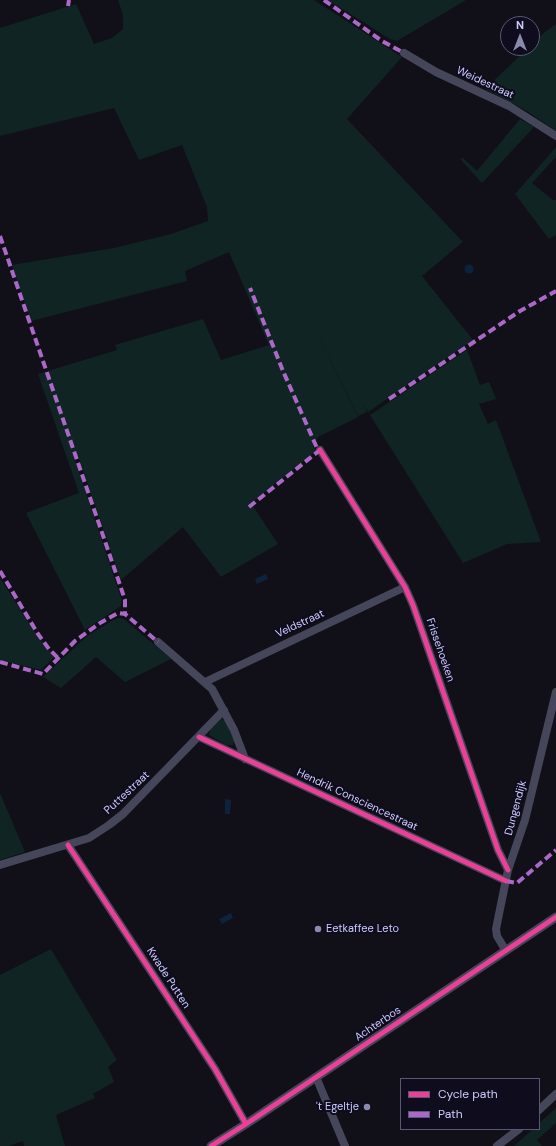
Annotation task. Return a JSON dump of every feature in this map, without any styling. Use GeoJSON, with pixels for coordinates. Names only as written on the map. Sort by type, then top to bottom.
{"type":"FeatureCollection","features":[{"type":"Feature","properties":{"kind":"street","name":"Weidestraat"},"geometry":{"type":"LineString","coordinates":[[404,53],[436,72],[509,106],[556,136]]}},
{"type":"Feature","properties":{"kind":"street","name":"Frissehoeken"},"geometry":{"type":"LineString","coordinates":[[320,450],[405,587],[419,620],[498,850],[508,870]]}},
{"type":"Feature","properties":{"kind":"street","name":"Veldstraat"},"geometry":{"type":"LineString","coordinates":[[205,682],[405,587]]}},
{"type":"Feature","properties":{"kind":"street"},"geometry":{"type":"LineString","coordinates":[[158,642],[205,682],[224,710],[245,759]]}},
{"type":"Feature","properties":{"kind":"street","name":"Dungendijk"},"geometry":{"type":"LineString","coordinates":[[506,951],[497,936],[496,929],[508,870],[525,820],[556,692]]}},
{"type":"Feature","properties":{"kind":"street","name":"Puttestraat"},"geometry":{"type":"LineString","coordinates":[[0,865],[68,846],[89,838],[123,814],[224,710]]}},
{"type":"Feature","properties":{"kind":"street","name":"Hendrik Consciencestraat"},"geometry":{"type":"LineString","coordinates":[[199,737],[506,881]]}},
{"type":"Feature","properties":{"kind":"street","name":"Kwade Putten"},"geometry":{"type":"LineString","coordinates":[[68,846],[211,1062],[246,1124]]}},
{"type":"Feature","properties":{"kind":"street","name":"Achterbos"},"geometry":{"type":"LineString","coordinates":[[211,1146],[556,918]]}},
{"type":"Feature","properties":{"kind":"street"},"geometry":{"type":"LineString","coordinates":[[316,1077],[345,1146]]}},
{"type":"Feature","properties":{"kind":"street"},"geometry":{"type":"LineString","coordinates":[[540,1109],[556,1094]]}},
{"type":"Feature","properties":{"kind":"street"},"geometry":{"type":"LineString","coordinates":[[497,1146],[518,1130]]}},
{"type":"Feature","properties":{"kind":"green space"},"geometry":{"type":"Polygon","coordinates":[[[118,0],[314,0],[402,57],[347,119],[463,242],[422,276],[473,340],[368,412],[363,403],[367,412],[358,416],[311,320],[358,417],[318,437],[313,446],[316,451],[251,503],[278,544],[221,577],[183,527],[121,580],[78,456],[85,454],[74,457],[122,601],[121,606],[85,630],[26,513],[79,493],[38,374],[117,350],[115,345],[203,319],[221,360],[269,345],[229,252],[185,271],[187,281],[31,321],[12,265],[114,248],[171,234],[208,221],[207,207],[182,145],[139,160],[114,108],[0,136],[0,28],[76,4],[94,44],[112,38],[123,29],[123,15],[118,0]]]}},
{"type":"Feature","properties":{"kind":"green space"},"geometry":{"type":"Polygon","coordinates":[[[328,0],[466,0],[397,41],[390,39],[328,0]]]}},
{"type":"Feature","properties":{"kind":"green space"},"geometry":{"type":"Polygon","coordinates":[[[556,24],[556,131],[527,111],[485,89],[520,56],[540,56],[540,37],[556,24]]]}},
{"type":"Feature","properties":{"kind":"green space"},"geometry":{"type":"Polygon","coordinates":[[[520,119],[534,127],[482,183],[460,159],[463,158],[477,171],[520,119]]]}},
{"type":"Feature","properties":{"kind":"green space"},"geometry":{"type":"Polygon","coordinates":[[[556,147],[556,157],[532,183],[553,200],[556,200],[556,235],[549,239],[515,194],[556,147]]]}},
{"type":"Feature","properties":{"kind":"green space"},"geometry":{"type":"Polygon","coordinates":[[[467,350],[480,385],[489,382],[496,399],[479,404],[488,424],[496,420],[541,542],[507,544],[463,563],[370,415],[467,350]]]}},
{"type":"Feature","properties":{"kind":"green space"},"geometry":{"type":"Polygon","coordinates":[[[0,578],[34,631],[54,657],[41,670],[0,660],[0,578]]]}},
{"type":"Feature","properties":{"kind":"green space"},"geometry":{"type":"Polygon","coordinates":[[[119,618],[124,619],[171,659],[125,682],[96,657],[61,688],[43,677],[87,636],[119,618]]]}},
{"type":"Feature","properties":{"kind":"green space"},"geometry":{"type":"Polygon","coordinates":[[[221,719],[226,721],[234,741],[233,745],[226,745],[209,735],[210,730],[221,719]]]}},
{"type":"Feature","properties":{"kind":"green space"},"geometry":{"type":"Polygon","coordinates":[[[0,793],[25,852],[0,860],[0,793]]]}},
{"type":"Feature","properties":{"kind":"green space"},"geometry":{"type":"Polygon","coordinates":[[[51,949],[117,1060],[108,1067],[114,1082],[93,1094],[95,1098],[56,1115],[65,1146],[24,1146],[23,1141],[8,1146],[0,1146],[0,975],[51,949]]]}},
{"type":"Feature","properties":{"kind":"green space"},"geometry":{"type":"Polygon","coordinates":[[[556,1108],[556,1123],[537,1140],[542,1146],[514,1146],[532,1130],[540,1130],[540,1122],[556,1108]]]}},
{"type":"Feature","properties":{"kind":"water"},"geometry":{"type":"Polygon","coordinates":[[[469,264],[474,269],[469,274],[464,269],[469,264]]]}},
{"type":"Feature","properties":{"kind":"water"},"geometry":{"type":"Polygon","coordinates":[[[266,574],[268,579],[257,584],[255,579],[266,574]]]}},
{"type":"Feature","properties":{"kind":"water"},"geometry":{"type":"Polygon","coordinates":[[[225,799],[231,800],[230,814],[225,814],[225,799]]]}},
{"type":"Feature","properties":{"kind":"water"},"geometry":{"type":"Polygon","coordinates":[[[231,913],[233,918],[222,924],[219,919],[231,913]]]}},
{"type":"Feature","properties":{"kind":"marked path"},"geometry":{"type":"LineString","coordinates":[[68,6],[69,0]]}},
{"type":"Feature","properties":{"kind":"marked path"},"geometry":{"type":"LineString","coordinates":[[324,0],[382,41],[404,53]]}},
{"type":"Feature","properties":{"kind":"marked path"},"geometry":{"type":"LineString","coordinates":[[0,236],[125,600],[125,614]]}},
{"type":"Feature","properties":{"kind":"marked path"},"geometry":{"type":"LineString","coordinates":[[249,507],[320,450],[317,448],[283,371],[250,288]]}},
{"type":"Feature","properties":{"kind":"marked path"},"geometry":{"type":"LineString","coordinates":[[389,399],[520,311],[556,291]]}},
{"type":"Feature","properties":{"kind":"marked path"},"geometry":{"type":"LineString","coordinates":[[0,571],[38,634],[58,658]]}},
{"type":"Feature","properties":{"kind":"marked path"},"geometry":{"type":"LineString","coordinates":[[0,662],[43,674],[75,641],[100,623],[118,613],[125,614],[158,642]]}},
{"type":"Feature","properties":{"kind":"marked path"},"geometry":{"type":"LineString","coordinates":[[506,881],[517,883],[556,850]]}},
{"type":"Feature","properties":{"kind":"cycle path"},"geometry":{"type":"LineString","coordinates":[[320,450],[405,587],[413,605],[498,850],[508,870]]}},
{"type":"Feature","properties":{"kind":"cycle path"},"geometry":{"type":"LineString","coordinates":[[199,737],[506,881]]}},
{"type":"Feature","properties":{"kind":"cycle path"},"geometry":{"type":"LineString","coordinates":[[68,845],[215,1069],[246,1124]]}},
{"type":"Feature","properties":{"kind":"cycle path"},"geometry":{"type":"LineString","coordinates":[[211,1146],[556,917]]}},
{"type":"Feature","properties":{"kind":"place","name":"Eetkaffee Leto"},"geometry":{"type":"Point","coordinates":[318,929]}},
{"type":"Feature","properties":{"kind":"place","name":"'t Egeltje"},"geometry":{"type":"Point","coordinates":[367,1107]}}]}
